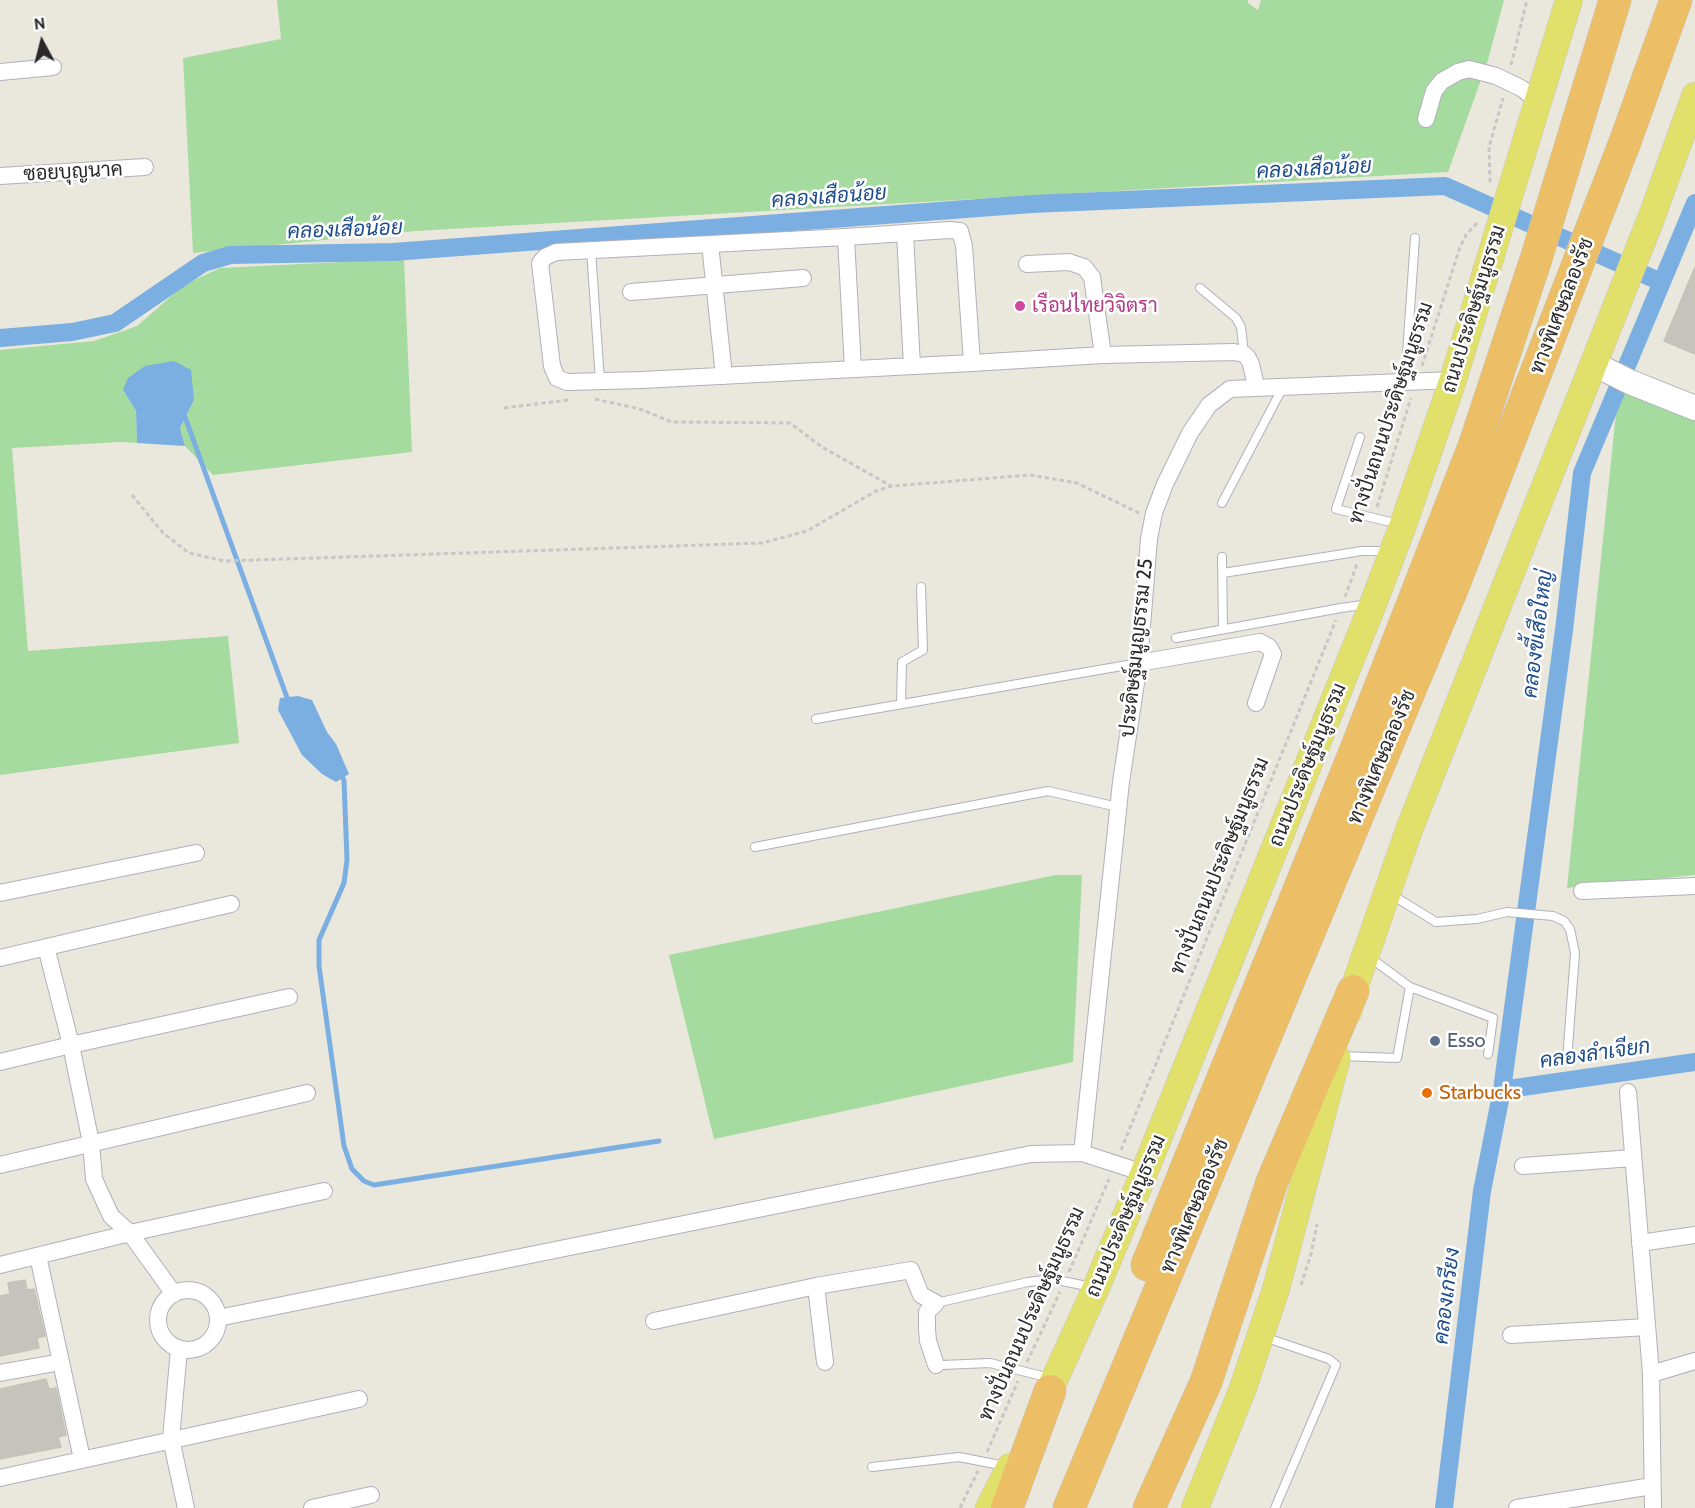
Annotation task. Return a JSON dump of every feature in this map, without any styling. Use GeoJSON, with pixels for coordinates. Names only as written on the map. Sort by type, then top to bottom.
{"type":"FeatureCollection","features":[{"type":"Feature","properties":{"kind":"highway","name":"ทางพิเศษฉลองรัช"},"geometry":{"type":"LineString","coordinates":[[1048,1508],[1354,754],[1474,446],[1536,259],[1615,0]]}},
{"type":"Feature","properties":{"kind":"highway","name":"ทางพิเศษฉลองรัช"},"geometry":{"type":"LineString","coordinates":[[1069,1508],[1453,587],[1625,142],[1677,0]]}},
{"type":"Feature","properties":{"kind":"highway"},"geometry":{"type":"LineString","coordinates":[[1149,1508],[1206,1382],[1272,1182],[1353,992]]}},
{"type":"Feature","properties":{"kind":"highway"},"geometry":{"type":"LineString","coordinates":[[1007,1508],[1053,1385]]}},
{"type":"Feature","properties":{"kind":"main road","name":"ถนนประดิษฐ์มนูธรรม"},"geometry":{"type":"LineString","coordinates":[[988,1508],[1053,1385],[1096,1288],[1373,604],[1453,380],[1488,226],[1511,190],[1569,0]]}},
{"type":"Feature","properties":{"kind":"main road"},"geometry":{"type":"LineString","coordinates":[[1195,1508],[1243,1388],[1276,1289],[1353,992],[1366,954],[1422,797],[1612,373],[1631,269],[1695,96]]}},
{"type":"Feature","properties":{"kind":"street"},"geometry":{"type":"LineString","coordinates":[[0,72],[53,68]]}},
{"type":"Feature","properties":{"kind":"street"},"geometry":{"type":"LineString","coordinates":[[1425,119],[1434,91],[1442,81],[1469,69],[1496,76],[1521,88],[1538,101]]}},
{"type":"Feature","properties":{"kind":"street","name":"ซอยบุญนาค"},"geometry":{"type":"LineString","coordinates":[[0,176],[145,167]]}},
{"type":"Feature","properties":{"kind":"street"},"geometry":{"type":"LineString","coordinates":[[972,363],[964,246],[960,231],[556,252],[545,257],[540,263],[552,366],[557,378],[567,382],[724,376],[972,363],[1102,355],[1234,352],[1244,354],[1251,364],[1256,387]]}},
{"type":"Feature","properties":{"kind":"street"},"geometry":{"type":"LineString","coordinates":[[905,234],[912,366]]}},
{"type":"Feature","properties":{"kind":"street"},"geometry":{"type":"LineString","coordinates":[[846,237],[853,369]]}},
{"type":"Feature","properties":{"kind":"street"},"geometry":{"type":"LineString","coordinates":[[710,244],[724,376]]}},
{"type":"Feature","properties":{"kind":"street"},"geometry":{"type":"LineString","coordinates":[[1027,264],[1069,262],[1084,267],[1092,277],[1102,355]]}},
{"type":"Feature","properties":{"kind":"street"},"geometry":{"type":"LineString","coordinates":[[631,292],[802,278]]}},
{"type":"Feature","properties":{"kind":"street"},"geometry":{"type":"LineString","coordinates":[[1612,373],[1695,408]]}},
{"type":"Feature","properties":{"kind":"street","name":"ประดิษฐ์มนูญธรรม 25"},"geometry":{"type":"LineString","coordinates":[[1082,1153],[1118,807],[1138,663],[1152,519],[1165,484],[1190,433],[1209,405],[1230,389],[1453,380]]}},
{"type":"Feature","properties":{"kind":"street"},"geometry":{"type":"LineString","coordinates":[[1138,663],[1260,642],[1269,647],[1273,654],[1256,703]]}},
{"type":"Feature","properties":{"kind":"street"},"geometry":{"type":"LineString","coordinates":[[0,893],[196,853]]}},
{"type":"Feature","properties":{"kind":"street"},"geometry":{"type":"LineString","coordinates":[[1582,891],[1695,886]]}},
{"type":"Feature","properties":{"kind":"street"},"geometry":{"type":"LineString","coordinates":[[0,958],[231,904]]}},
{"type":"Feature","properties":{"kind":"street"},"geometry":{"type":"LineString","coordinates":[[46,947],[71,1045],[91,1143],[94,1179],[111,1216],[130,1233],[174,1294]]}},
{"type":"Feature","properties":{"kind":"street"},"geometry":{"type":"LineString","coordinates":[[0,1062],[289,997]]}},
{"type":"Feature","properties":{"kind":"street"},"geometry":{"type":"LineString","coordinates":[[1628,1092],[1651,1374],[1653,1508]]}},
{"type":"Feature","properties":{"kind":"street"},"geometry":{"type":"LineString","coordinates":[[0,1165],[306,1093]]}},
{"type":"Feature","properties":{"kind":"street"},"geometry":{"type":"LineString","coordinates":[[218,1318],[1031,1154],[1082,1153],[1144,1173]]}},
{"type":"Feature","properties":{"kind":"street"},"geometry":{"type":"LineString","coordinates":[[1523,1166],[1633,1158]]}},
{"type":"Feature","properties":{"kind":"street"},"geometry":{"type":"LineString","coordinates":[[0,1265],[130,1233],[324,1191]]}},
{"type":"Feature","properties":{"kind":"street"},"geometry":{"type":"LineString","coordinates":[[1640,1244],[1695,1235]]}},
{"type":"Feature","properties":{"kind":"street"},"geometry":{"type":"LineString","coordinates":[[38,1256],[82,1459]]}},
{"type":"Feature","properties":{"kind":"street"},"geometry":{"type":"LineString","coordinates":[[654,1320],[816,1286],[911,1270],[921,1295],[936,1303],[927,1312],[927,1329],[928,1341],[939,1365]]}},
{"type":"Feature","properties":{"kind":"street"},"geometry":{"type":"LineString","coordinates":[[816,1286],[825,1362]]}},
{"type":"Feature","properties":{"kind":"street"},"geometry":{"type":"LineString","coordinates":[[193,1291],[211,1300],[216,1308],[218,1328],[214,1337],[207,1344],[188,1351],[170,1344],[163,1337],[158,1318],[166,1300],[174,1294],[193,1291]]}},
{"type":"Feature","properties":{"kind":"street"},"geometry":{"type":"LineString","coordinates":[[1511,1335],[1647,1328]]}},
{"type":"Feature","properties":{"kind":"street"},"geometry":{"type":"LineString","coordinates":[[179,1349],[171,1439],[186,1508]]}},
{"type":"Feature","properties":{"kind":"street"},"geometry":{"type":"LineString","coordinates":[[1651,1374],[1695,1361]]}},
{"type":"Feature","properties":{"kind":"street"},"geometry":{"type":"LineString","coordinates":[[0,1373],[61,1362]]}},
{"type":"Feature","properties":{"kind":"street"},"geometry":{"type":"LineString","coordinates":[[0,1478],[359,1399]]}},
{"type":"Feature","properties":{"kind":"street"},"geometry":{"type":"LineString","coordinates":[[1517,1508],[1652,1486]]}},
{"type":"Feature","properties":{"kind":"street"},"geometry":{"type":"LineString","coordinates":[[312,1508],[371,1495]]}},
{"type":"Feature","properties":{"kind":"lane"},"geometry":{"type":"LineString","coordinates":[[1411,382],[1415,237]]}},
{"type":"Feature","properties":{"kind":"lane"},"geometry":{"type":"LineString","coordinates":[[591,250],[600,381]]}},
{"type":"Feature","properties":{"kind":"lane"},"geometry":{"type":"LineString","coordinates":[[1200,288],[1236,318],[1241,327],[1244,354]]}},
{"type":"Feature","properties":{"kind":"lane"},"geometry":{"type":"LineString","coordinates":[[1222,503],[1283,387]]}},
{"type":"Feature","properties":{"kind":"lane"},"geometry":{"type":"LineString","coordinates":[[1360,437],[1336,510],[1402,525]]}},
{"type":"Feature","properties":{"kind":"lane"},"geometry":{"type":"LineString","coordinates":[[1223,573],[1361,551],[1392,551]]}},
{"type":"Feature","properties":{"kind":"lane"},"geometry":{"type":"LineString","coordinates":[[1222,557],[1223,628]]}},
{"type":"Feature","properties":{"kind":"lane"},"geometry":{"type":"LineString","coordinates":[[901,704],[902,662],[923,650],[921,587]]}},
{"type":"Feature","properties":{"kind":"lane"},"geometry":{"type":"LineString","coordinates":[[1176,638],[1223,628],[1373,604]]}},
{"type":"Feature","properties":{"kind":"lane"},"geometry":{"type":"LineString","coordinates":[[816,719],[1138,663]]}},
{"type":"Feature","properties":{"kind":"lane"},"geometry":{"type":"LineString","coordinates":[[755,847],[1048,791],[1118,807]]}},
{"type":"Feature","properties":{"kind":"lane"},"geometry":{"type":"LineString","coordinates":[[1388,892],[1436,922],[1477,919],[1507,912],[1553,916],[1564,921],[1570,929],[1575,953],[1567,1060]]}},
{"type":"Feature","properties":{"kind":"lane"},"geometry":{"type":"LineString","coordinates":[[1366,954],[1410,987],[1493,1018],[1488,1054]]}},
{"type":"Feature","properties":{"kind":"lane"},"geometry":{"type":"LineString","coordinates":[[1337,1056],[1397,1058],[1410,987]]}},
{"type":"Feature","properties":{"kind":"lane"},"geometry":{"type":"LineString","coordinates":[[936,1303],[1028,1282],[1053,1279],[1096,1288]]}},
{"type":"Feature","properties":{"kind":"lane"},"geometry":{"type":"LineString","coordinates":[[1261,1335],[1329,1359],[1336,1365],[1275,1508]]}},
{"type":"Feature","properties":{"kind":"lane"},"geometry":{"type":"LineString","coordinates":[[939,1365],[990,1363],[1023,1371],[1053,1385]]}},
{"type":"Feature","properties":{"kind":"lane"},"geometry":{"type":"LineString","coordinates":[[872,1467],[960,1457],[1011,1467]]}},
{"type":"Feature","properties":{"kind":"path","name":"ทางปั่นถนนประดิษฐ์มนูธรรม"},"geometry":{"type":"LineString","coordinates":[[1374,519],[1411,382],[1460,247],[1466,235],[1488,226]]}},
{"type":"Feature","properties":{"kind":"path"},"geometry":{"type":"LineString","coordinates":[[586,399],[596,399],[640,409],[672,422],[790,423],[822,447],[892,486]]}},
{"type":"Feature","properties":{"kind":"path"},"geometry":{"type":"LineString","coordinates":[[504,408],[555,400],[575,400]]}},
{"type":"Feature","properties":{"kind":"path"},"geometry":{"type":"LineString","coordinates":[[132,495],[163,533],[189,553],[224,561],[762,543],[807,531],[876,491],[892,486],[1030,475],[1077,483],[1152,519]]}},
{"type":"Feature","properties":{"kind":"path","name":"ทางปั่นถนนประดิษฐ์มนูธรรม"},"geometry":{"type":"LineString","coordinates":[[960,1508],[1065,1281],[1115,1164],[1341,608],[1361,551]]}},
{"type":"Feature","properties":{"kind":"path"},"geometry":{"type":"LineString","coordinates":[[1300,1288],[1311,1254],[1318,1221]]}},
{"type":"Feature","properties":{"kind":"green space"},"geometry":{"type":"Polygon","coordinates":[[[277,0],[1248,0],[1248,3],[1258,10],[1261,0],[1504,0],[1488,60],[1448,172],[415,231],[193,253],[183,58],[281,39],[277,0]]]}},
{"type":"Feature","properties":{"kind":"green space"},"geometry":{"type":"Polygon","coordinates":[[[404,259],[412,452],[213,475],[185,446],[180,428],[194,400],[123,390],[136,411],[137,443],[12,448],[28,651],[228,636],[239,743],[0,775],[0,350],[94,341],[137,326],[184,285],[220,268],[404,259]]]}},
{"type":"Feature","properties":{"kind":"green space"},"geometry":{"type":"Polygon","coordinates":[[[1619,384],[1695,408],[1695,875],[1567,888],[1619,384]]]}},
{"type":"Feature","properties":{"kind":"green space"},"geometry":{"type":"Polygon","coordinates":[[[1056,875],[1082,875],[1073,1062],[714,1139],[669,955],[1056,875]]]}},
{"type":"Feature","properties":{"kind":"water"},"geometry":{"type":"Polygon","coordinates":[[[174,361],[191,370],[194,400],[180,428],[185,446],[137,443],[136,411],[123,390],[128,378],[145,366],[174,361]]]}},
{"type":"Feature","properties":{"kind":"water"},"geometry":{"type":"Polygon","coordinates":[[[298,696],[312,700],[327,732],[336,744],[349,774],[336,782],[322,774],[302,755],[278,710],[280,698],[298,696]]]}},
{"type":"Feature","properties":{"kind":"building"},"geometry":{"type":"Polygon","coordinates":[[[1695,267],[1695,354],[1664,341],[1695,267]]]}},
{"type":"Feature","properties":{"kind":"building"},"geometry":{"type":"Polygon","coordinates":[[[25,1280],[27,1290],[34,1289],[45,1336],[37,1338],[39,1348],[0,1356],[0,1296],[10,1294],[8,1283],[25,1280]]]}},
{"type":"Feature","properties":{"kind":"building"},"geometry":{"type":"Polygon","coordinates":[[[46,1379],[49,1389],[56,1388],[66,1435],[58,1437],[61,1447],[0,1459],[0,1389],[46,1379]]]}},
{"type":"Feature","properties":{"kind":"waterway","name":"คลองเสือน้อย"},"geometry":{"type":"LineString","coordinates":[[0,338],[72,332],[115,323],[203,263],[230,255],[393,252],[1032,204],[1445,186],[1661,282]]}},
{"type":"Feature","properties":{"kind":"waterway","name":"คลองขี้เสือใหญ่"},"geometry":{"type":"LineString","coordinates":[[1444,1508],[1482,1191],[1502,1090],[1564,630],[1582,473],[1695,203]]}},
{"type":"Feature","properties":{"kind":"waterway"},"geometry":{"type":"LineString","coordinates":[[185,417],[289,703]]}},
{"type":"Feature","properties":{"kind":"waterway"},"geometry":{"type":"LineString","coordinates":[[340,774],[344,780],[347,860],[344,883],[319,940],[319,966],[344,1146],[352,1169],[364,1181],[374,1185],[659,1141]]}},
{"type":"Feature","properties":{"kind":"waterway","name":"คลองลำเจียก"},"geometry":{"type":"LineString","coordinates":[[1502,1090],[1695,1062]]}},
{"type":"Feature","properties":{"kind":"place","name":"เรือนไทยวิจิตรา"},"geometry":{"type":"Point","coordinates":[1020,306]}},
{"type":"Feature","properties":{"kind":"place","name":"Esso"},"geometry":{"type":"Point","coordinates":[1435,1041]}},
{"type":"Feature","properties":{"kind":"place","name":"Starbucks"},"geometry":{"type":"Point","coordinates":[1427,1093]}},
{"type":"Feature","properties":{"kind":"water label","name":"คลองเกรียง"},"geometry":{"type":"Point","coordinates":[1447,1296]}}]}
